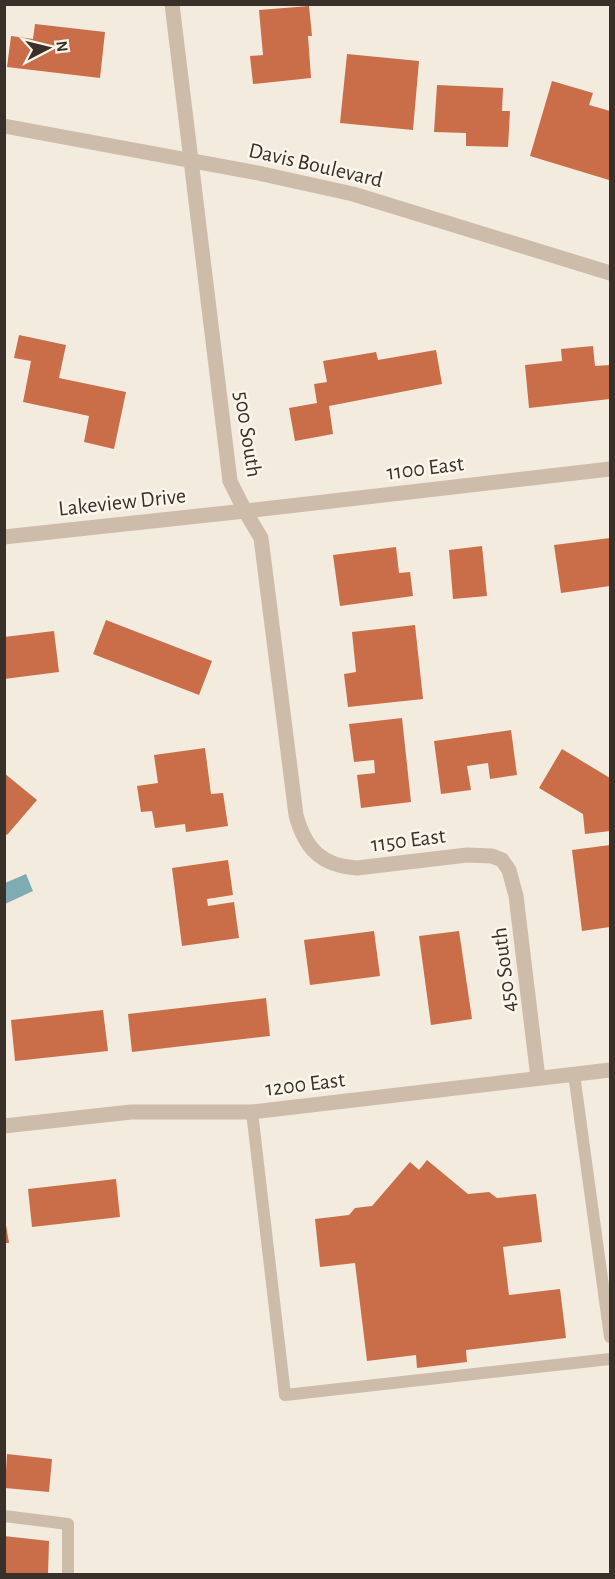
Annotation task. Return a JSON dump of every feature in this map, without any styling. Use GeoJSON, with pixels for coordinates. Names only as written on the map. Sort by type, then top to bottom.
{"type":"FeatureCollection","features":[{"type":"Feature","properties":{"kind":"street","name":"500 South"},"geometry":{"type":"LineString","coordinates":[[172,4],[230,481],[261,538],[296,815],[304,838],[320,857]]}},
{"type":"Feature","properties":{"kind":"street","name":"Davis Boulevard"},"geometry":{"type":"LineString","coordinates":[[4,126],[192,160],[353,194],[610,273]]}},
{"type":"Feature","properties":{"kind":"street","name":"1100 East"},"geometry":{"type":"LineString","coordinates":[[245,511],[610,469]]}},
{"type":"Feature","properties":{"kind":"street","name":"Lakeview Drive"},"geometry":{"type":"LineString","coordinates":[[4,537],[245,511]]}},
{"type":"Feature","properties":{"kind":"street","name":"1150 East"},"geometry":{"type":"LineString","coordinates":[[320,857],[338,865],[357,868],[474,855],[492,856],[502,860]]}},
{"type":"Feature","properties":{"kind":"street","name":"450 South"},"geometry":{"type":"LineString","coordinates":[[502,860],[509,870],[516,896],[538,1078]]}},
{"type":"Feature","properties":{"kind":"street","name":"1200 East"},"geometry":{"type":"LineString","coordinates":[[4,1126],[132,1112],[252,1112],[610,1070]]}},
{"type":"Feature","properties":{"kind":"lane"},"geometry":{"type":"LineString","coordinates":[[574,1074],[610,1337]]}},
{"type":"Feature","properties":{"kind":"lane"},"geometry":{"type":"LineString","coordinates":[[252,1112],[285,1395],[610,1359]]}},
{"type":"Feature","properties":{"kind":"lane"},"geometry":{"type":"LineString","coordinates":[[4,1516],[68,1524],[68,1575]]}},
{"type":"Feature","properties":{"kind":"water"},"geometry":{"type":"Polygon","coordinates":[[[26,874],[33,891],[5,904],[5,883],[26,874]]]}},
{"type":"Feature","properties":{"kind":"building"},"geometry":{"type":"Polygon","coordinates":[[[309,6],[312,36],[308,36],[311,78],[253,84],[250,56],[263,55],[259,10],[309,6]]]}},
{"type":"Feature","properties":{"kind":"building"},"geometry":{"type":"Polygon","coordinates":[[[35,24],[105,32],[100,78],[7,67],[11,36],[33,39],[35,24]]]}},
{"type":"Feature","properties":{"kind":"building"},"geometry":{"type":"Polygon","coordinates":[[[347,54],[419,61],[413,130],[340,123],[347,54]]]}},
{"type":"Feature","properties":{"kind":"building"},"geometry":{"type":"Polygon","coordinates":[[[552,81],[593,93],[589,105],[610,111],[609,180],[530,156],[552,81]]]}},
{"type":"Feature","properties":{"kind":"building"},"geometry":{"type":"Polygon","coordinates":[[[437,85],[503,88],[502,111],[510,111],[508,147],[466,146],[466,133],[434,132],[437,85]]]}},
{"type":"Feature","properties":{"kind":"building"},"geometry":{"type":"Polygon","coordinates":[[[19,335],[66,345],[59,378],[126,392],[114,449],[84,442],[89,416],[23,402],[31,361],[14,358],[19,335]]]}},
{"type":"Feature","properties":{"kind":"building"},"geometry":{"type":"Polygon","coordinates":[[[593,346],[595,366],[610,365],[610,399],[529,408],[525,365],[562,361],[561,349],[593,346]]]}},
{"type":"Feature","properties":{"kind":"building"},"geometry":{"type":"Polygon","coordinates":[[[436,350],[442,384],[329,406],[333,434],[295,441],[289,408],[317,403],[314,384],[327,382],[323,361],[376,352],[378,360],[436,350]]]}},
{"type":"Feature","properties":{"kind":"building"},"geometry":{"type":"Polygon","coordinates":[[[610,538],[610,586],[561,593],[554,545],[610,538]]]}},
{"type":"Feature","properties":{"kind":"building"},"geometry":{"type":"Polygon","coordinates":[[[482,546],[487,596],[453,599],[449,550],[482,546]]]}},
{"type":"Feature","properties":{"kind":"building"},"geometry":{"type":"Polygon","coordinates":[[[396,547],[399,573],[410,572],[413,596],[340,606],[333,555],[396,547]]]}},
{"type":"Feature","properties":{"kind":"building"},"geometry":{"type":"Polygon","coordinates":[[[106,620],[212,661],[199,695],[93,654],[106,620]]]}},
{"type":"Feature","properties":{"kind":"building"},"geometry":{"type":"Polygon","coordinates":[[[415,625],[423,699],[348,707],[344,674],[356,672],[352,632],[415,625]]]}},
{"type":"Feature","properties":{"kind":"building"},"geometry":{"type":"Polygon","coordinates":[[[54,631],[59,672],[4,679],[4,637],[54,631]]]}},
{"type":"Feature","properties":{"kind":"building"},"geometry":{"type":"Polygon","coordinates":[[[402,718],[411,802],[361,808],[357,775],[375,773],[374,760],[354,762],[349,724],[402,718]]]}},
{"type":"Feature","properties":{"kind":"building"},"geometry":{"type":"Polygon","coordinates":[[[511,730],[517,775],[490,779],[488,763],[467,766],[471,790],[441,794],[434,741],[511,730]]]}},
{"type":"Feature","properties":{"kind":"building"},"geometry":{"type":"Polygon","coordinates":[[[205,748],[211,794],[223,793],[228,826],[186,832],[185,824],[155,828],[152,811],[141,812],[137,786],[158,783],[154,755],[205,748]]]}},
{"type":"Feature","properties":{"kind":"building"},"geometry":{"type":"Polygon","coordinates":[[[562,749],[610,778],[610,831],[585,834],[583,814],[539,788],[562,749]]]}},
{"type":"Feature","properties":{"kind":"building"},"geometry":{"type":"Polygon","coordinates":[[[4,773],[37,800],[7,835],[4,833],[4,773]]]}},
{"type":"Feature","properties":{"kind":"building"},"geometry":{"type":"Polygon","coordinates":[[[610,845],[610,927],[582,931],[572,850],[610,845]]]}},
{"type":"Feature","properties":{"kind":"building"},"geometry":{"type":"Polygon","coordinates":[[[228,860],[233,895],[207,899],[208,906],[234,902],[239,938],[182,946],[172,868],[228,860]]]}},
{"type":"Feature","properties":{"kind":"building"},"geometry":{"type":"Polygon","coordinates":[[[374,931],[380,976],[310,985],[304,940],[374,931]]]}},
{"type":"Feature","properties":{"kind":"building"},"geometry":{"type":"Polygon","coordinates":[[[459,931],[472,1019],[431,1025],[419,936],[459,931]]]}},
{"type":"Feature","properties":{"kind":"building"},"geometry":{"type":"Polygon","coordinates":[[[266,998],[270,1036],[132,1052],[128,1014],[266,998]]]}},
{"type":"Feature","properties":{"kind":"building"},"geometry":{"type":"Polygon","coordinates":[[[103,1010],[108,1051],[15,1061],[11,1020],[103,1010]]]}},
{"type":"Feature","properties":{"kind":"building"},"geometry":{"type":"Polygon","coordinates":[[[427,1160],[468,1194],[489,1192],[497,1198],[536,1194],[542,1242],[503,1247],[509,1295],[560,1289],[566,1338],[466,1350],[467,1362],[417,1368],[416,1355],[367,1361],[355,1263],[320,1267],[315,1219],[349,1215],[355,1208],[372,1206],[410,1162],[419,1170],[427,1160]]]}},
{"type":"Feature","properties":{"kind":"building"},"geometry":{"type":"Polygon","coordinates":[[[116,1179],[120,1217],[32,1227],[28,1189],[116,1179]]]}},
{"type":"Feature","properties":{"kind":"building"},"geometry":{"type":"Polygon","coordinates":[[[4,1213],[9,1243],[4,1243],[4,1213]]]}},
{"type":"Feature","properties":{"kind":"building"},"geometry":{"type":"Polygon","coordinates":[[[7,1454],[52,1459],[49,1492],[5,1488],[7,1454]]]}},
{"type":"Feature","properties":{"kind":"building"},"geometry":{"type":"Polygon","coordinates":[[[4,1536],[49,1541],[48,1574],[4,1574],[4,1536]]]}}]}
